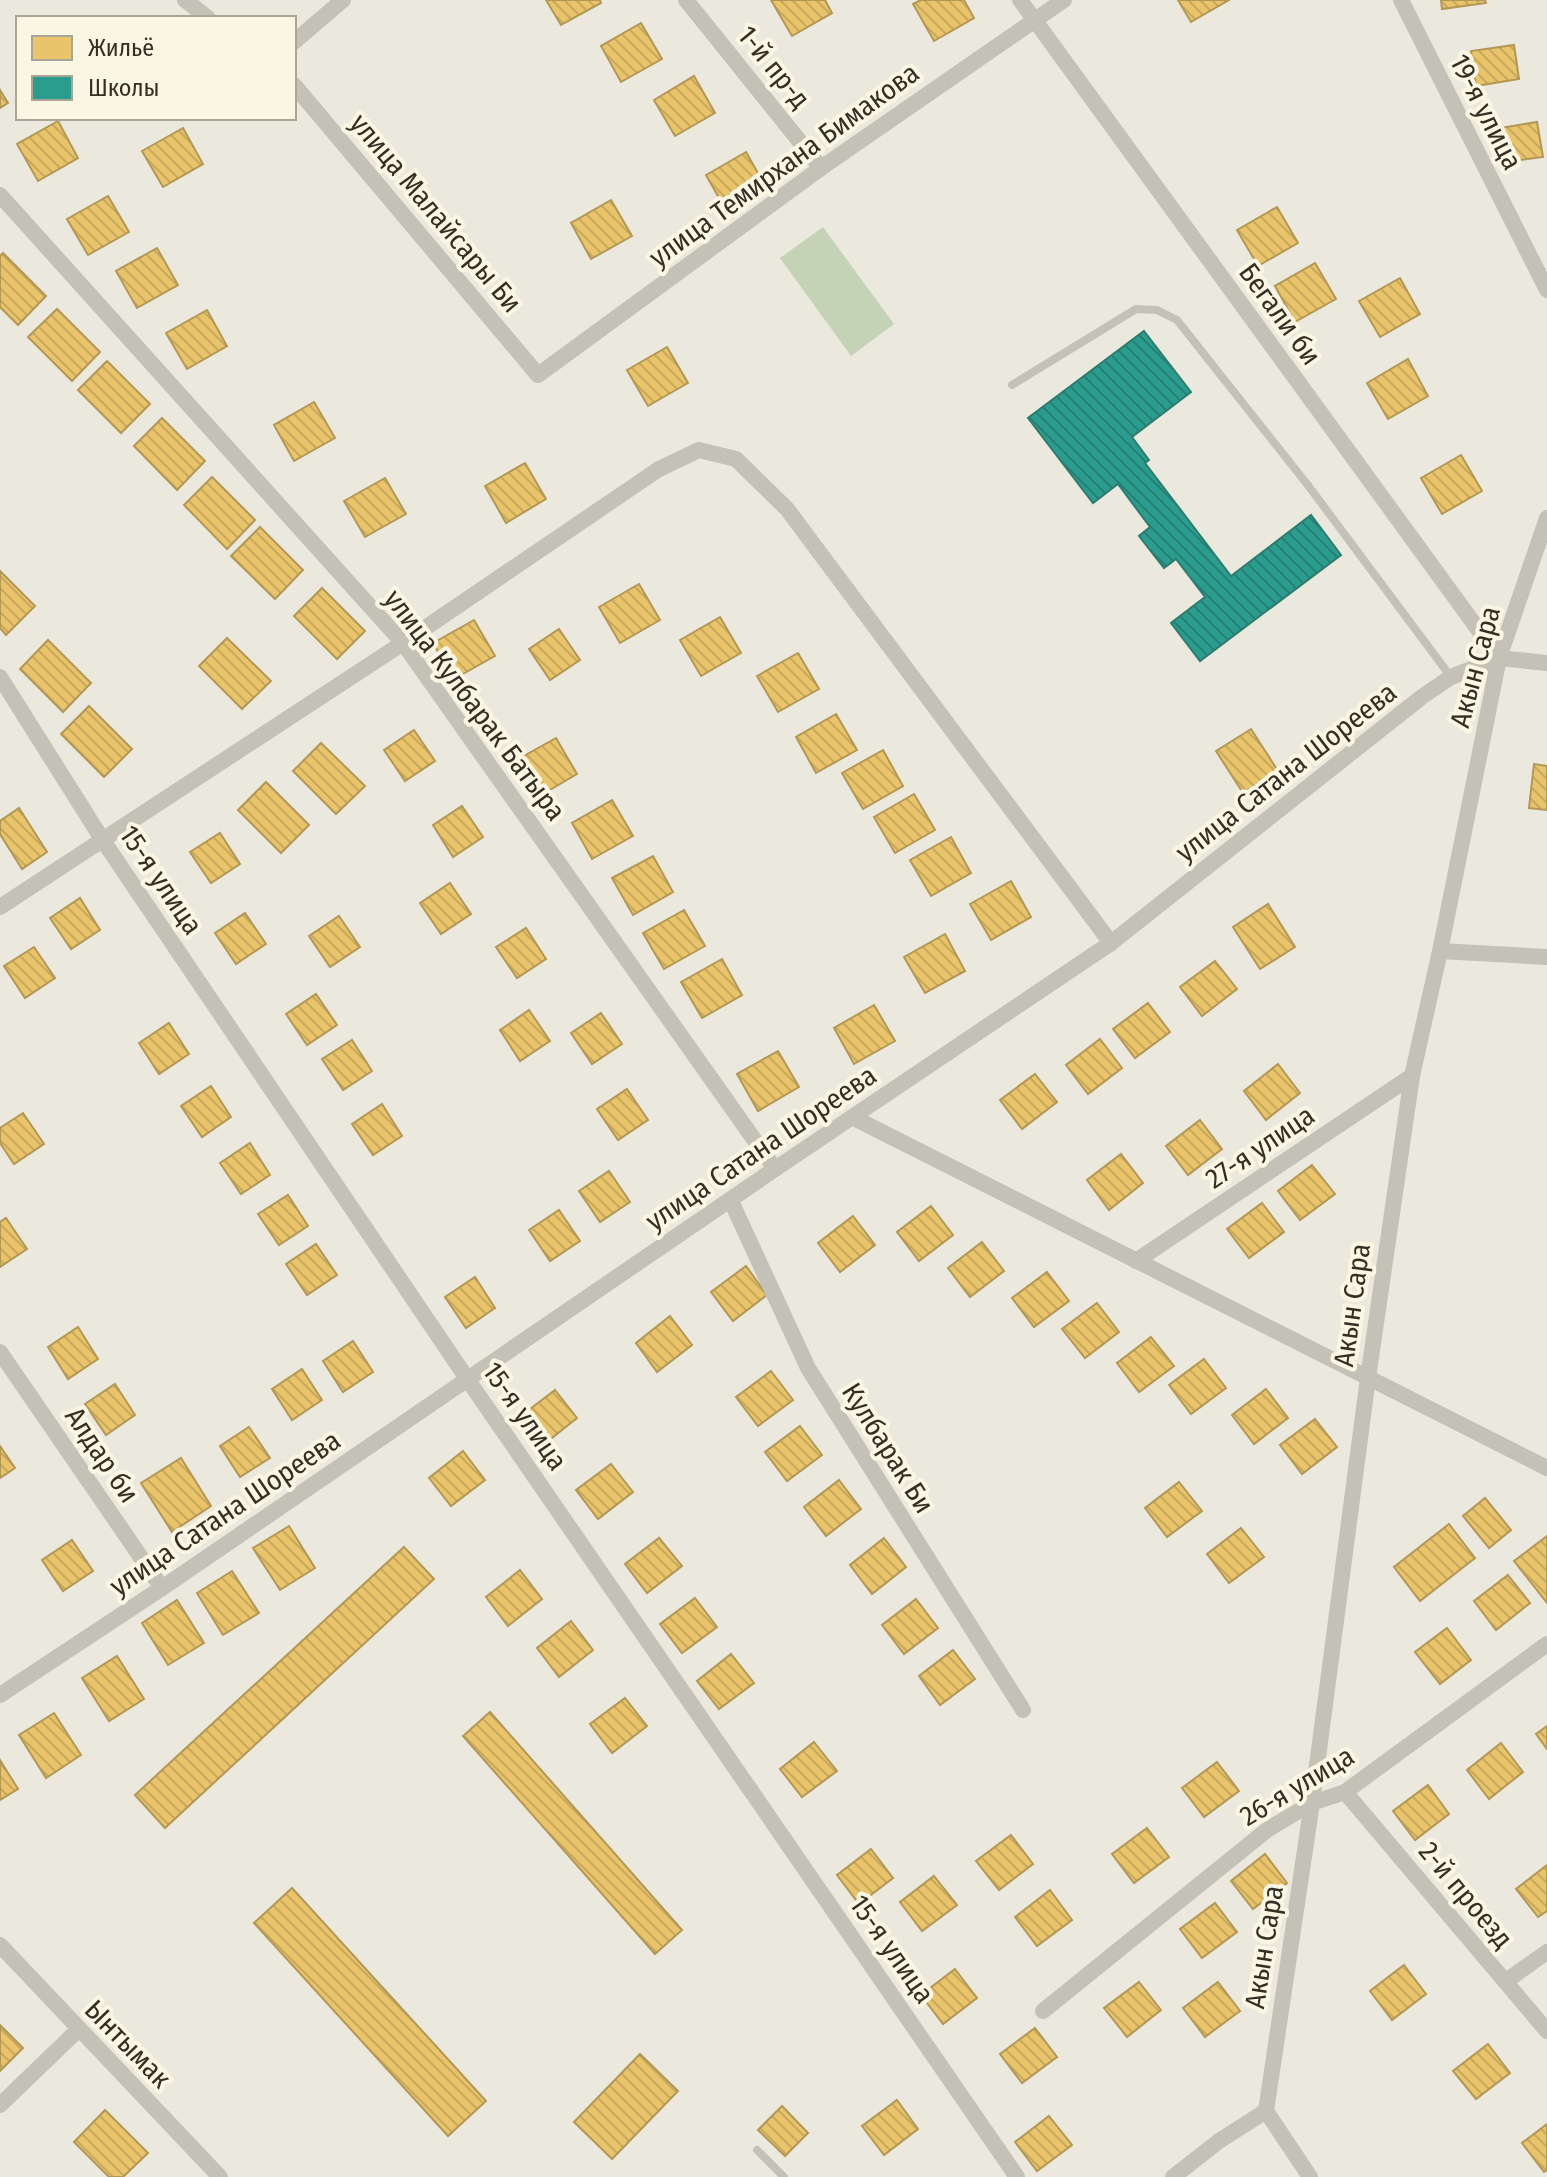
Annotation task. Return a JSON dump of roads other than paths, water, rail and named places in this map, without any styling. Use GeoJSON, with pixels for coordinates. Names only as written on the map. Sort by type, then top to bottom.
{"type":"FeatureCollection","features":[{"type":"Feature","properties":{"kind":"street"},"geometry":{"type":"LineString","coordinates":[[185,0],[205,16]]}},
{"type":"Feature","properties":{"kind":"street"},"geometry":{"type":"LineString","coordinates":[[296,40],[343,0]]}},
{"type":"Feature","properties":{"kind":"street","name":"1-й пр-д"},"geometry":{"type":"LineString","coordinates":[[686,0],[821,168]]}},
{"type":"Feature","properties":{"kind":"street","name":"Бегали би"},"geometry":{"type":"LineString","coordinates":[[1020,0],[1499,658]]}},
{"type":"Feature","properties":{"kind":"street","name":"улица Темирхана Бимакова"},"geometry":{"type":"LineString","coordinates":[[538,375],[821,168],[1064,0]]}},
{"type":"Feature","properties":{"kind":"street","name":"19-я улица"},"geometry":{"type":"LineString","coordinates":[[1401,0],[1547,290]]}},
{"type":"Feature","properties":{"kind":"street","name":"улица Малайcары Би"},"geometry":{"type":"LineString","coordinates":[[296,87],[538,375]]}},
{"type":"Feature","properties":{"kind":"street","name":"улица Кулбарак Батыра"},"geometry":{"type":"LineString","coordinates":[[0,195],[403,643],[775,1169]]}},
{"type":"Feature","properties":{"kind":"street"},"geometry":{"type":"LineString","coordinates":[[0,907],[403,643],[659,469],[699,450],[736,459],[787,509],[1111,943]]}},
{"type":"Feature","properties":{"kind":"street","name":"Акын Сара"},"geometry":{"type":"LineString","coordinates":[[1266,2111],[1312,1803],[1368,1378],[1412,1076],[1499,658],[1547,518]]}},
{"type":"Feature","properties":{"kind":"street","name":"улица Сатана Шореева"},"geometry":{"type":"LineString","coordinates":[[0,1695],[1111,943],[1451,677],[1499,658],[1547,663]]}},
{"type":"Feature","properties":{"kind":"street","name":"15-я улица"},"geometry":{"type":"LineString","coordinates":[[0,677],[102,839],[468,1380],[1017,2177]]}},
{"type":"Feature","properties":{"kind":"street"},"geometry":{"type":"LineString","coordinates":[[1440,951],[1547,957]]}},
{"type":"Feature","properties":{"kind":"street","name":"27-я улица"},"geometry":{"type":"LineString","coordinates":[[1136,1261],[1412,1076]]}},
{"type":"Feature","properties":{"kind":"street"},"geometry":{"type":"LineString","coordinates":[[852,1117],[1547,1468]]}},
{"type":"Feature","properties":{"kind":"street","name":"Кулбарак Би"},"geometry":{"type":"LineString","coordinates":[[731,1201],[808,1368],[1023,1710]]}},
{"type":"Feature","properties":{"kind":"street","name":"Алдар би"},"geometry":{"type":"LineString","coordinates":[[0,1352],[162,1588]]}},
{"type":"Feature","properties":{"kind":"street","name":"26-я улица"},"geometry":{"type":"LineString","coordinates":[[1043,2011],[1267,1830],[1312,1803],[1345,1792],[1547,1644]]}},
{"type":"Feature","properties":{"kind":"street","name":"2-й проезд"},"geometry":{"type":"LineString","coordinates":[[1345,1792],[1547,2031]]}},
{"type":"Feature","properties":{"kind":"street","name":"Ынтымак"},"geometry":{"type":"LineString","coordinates":[[0,1945],[220,2177]]}},
{"type":"Feature","properties":{"kind":"street"},"geometry":{"type":"LineString","coordinates":[[1506,1981],[1547,1952]]}},
{"type":"Feature","properties":{"kind":"street"},"geometry":{"type":"LineString","coordinates":[[0,2105],[78,2030]]}},
{"type":"Feature","properties":{"kind":"street"},"geometry":{"type":"LineString","coordinates":[[1173,2177],[1219,2141],[1266,2111],[1310,2177]]}},
{"type":"Feature","properties":{"kind":"lane"},"geometry":{"type":"LineString","coordinates":[[1012,385],[1136,309],[1157,310],[1177,320],[1307,484],[1451,677]]}},
{"type":"Feature","properties":{"kind":"lane"},"geometry":{"type":"LineString","coordinates":[[757,2150],[784,2177]]}}]}
